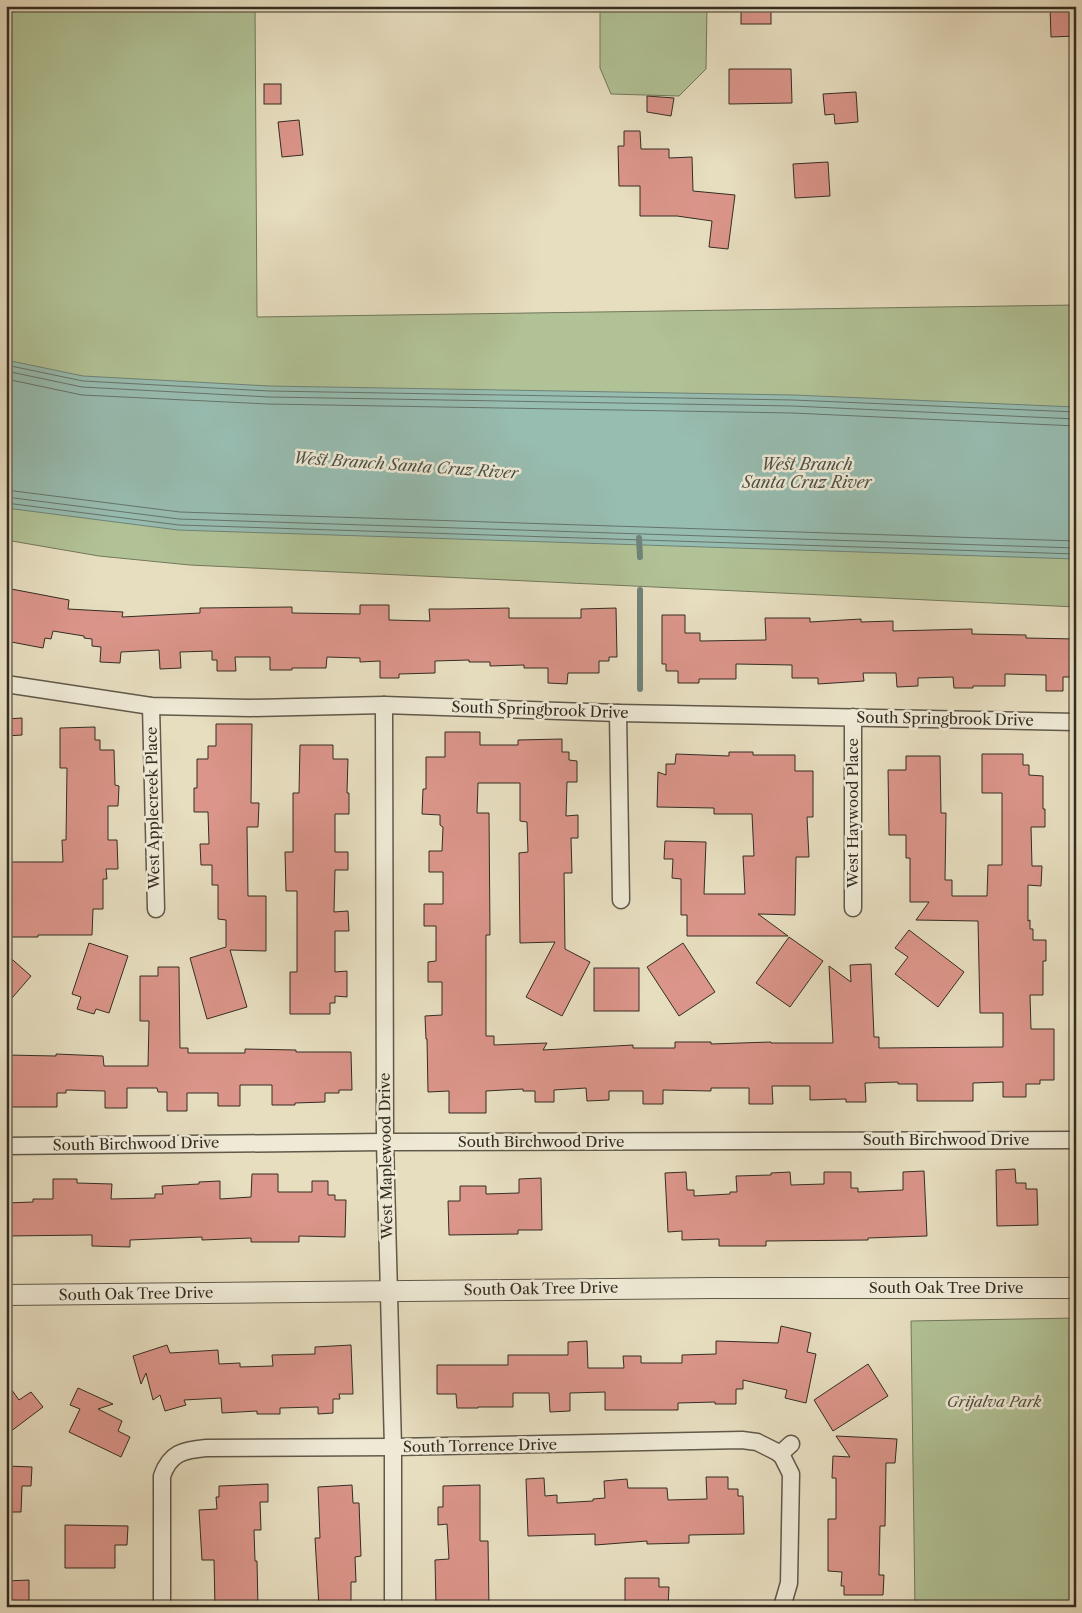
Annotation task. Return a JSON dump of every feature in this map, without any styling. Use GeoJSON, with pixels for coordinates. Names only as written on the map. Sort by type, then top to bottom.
{"type":"FeatureCollection","features":[{"type":"Feature","properties":{"kind":"street","name":"South Springbrook Drive"},"geometry":{"type":"LineString","coordinates":[[6,684],[151,706],[250,708],[384,705],[618,713],[1076,722]]}},
{"type":"Feature","properties":{"kind":"street","name":"West Maplewood Drive"},"geometry":{"type":"LineString","coordinates":[[384,705],[384,1142],[393,1447],[393,1607]]}},
{"type":"Feature","properties":{"kind":"street","name":"West Applecreek Place"},"geometry":{"type":"LineString","coordinates":[[151,706],[156,909]]}},
{"type":"Feature","properties":{"kind":"street"},"geometry":{"type":"LineString","coordinates":[[618,713],[621,900]]}},
{"type":"Feature","properties":{"kind":"street","name":"West Haywood Place"},"geometry":{"type":"LineString","coordinates":[[853,717],[853,908]]}},
{"type":"Feature","properties":{"kind":"street","name":"South Birchwood Drive"},"geometry":{"type":"LineString","coordinates":[[6,1146],[384,1142],[1076,1140]]}},
{"type":"Feature","properties":{"kind":"street","name":"South Oak Tree Drive"},"geometry":{"type":"LineString","coordinates":[[6,1296],[712,1288],[1076,1288]]}},
{"type":"Feature","properties":{"kind":"street","name":"South Torrence Drive"},"geometry":{"type":"LineString","coordinates":[[162,1607],[161,1482],[171,1450],[742,1440],[757,1442],[784,1452],[791,1474],[789,1583],[782,1607]]}},
{"type":"Feature","properties":{"kind":"green space"},"geometry":{"type":"Polygon","coordinates":[[[6,6],[255,6],[257,317],[1076,305],[1076,607],[190,565],[99,556],[6,540],[6,6]]]}},
{"type":"Feature","properties":{"kind":"green space"},"geometry":{"type":"Polygon","coordinates":[[[600,6],[707,6],[706,69],[679,96],[611,94],[600,68],[600,6]]]}},
{"type":"Feature","properties":{"kind":"green space","name":"Grijalva Park"},"geometry":{"type":"Polygon","coordinates":[[[1076,1318],[1076,1607],[915,1607],[911,1321],[1076,1318]]]}},
{"type":"Feature","properties":{"kind":"water","name":"West Branch Santa Cruz River"},"geometry":{"type":"Polygon","coordinates":[[[6,360],[83,376],[269,386],[793,395],[1076,407],[1076,559],[178,530],[6,508],[6,360]]]}},
{"type":"Feature","properties":{"kind":"building"},"geometry":{"type":"Polygon","coordinates":[[[741,6],[771,6],[771,24],[741,24],[741,6]]]}},
{"type":"Feature","properties":{"kind":"building"},"geometry":{"type":"Polygon","coordinates":[[[1050,6],[1076,6],[1076,36],[1051,37],[1050,6]]]}},
{"type":"Feature","properties":{"kind":"building"},"geometry":{"type":"Polygon","coordinates":[[[729,69],[791,69],[792,103],[729,104],[729,69]]]}},
{"type":"Feature","properties":{"kind":"building"},"geometry":{"type":"Polygon","coordinates":[[[264,84],[281,84],[281,104],[264,104],[264,84]]]}},
{"type":"Feature","properties":{"kind":"building"},"geometry":{"type":"Polygon","coordinates":[[[856,92],[858,122],[835,124],[834,114],[825,115],[823,94],[856,92]]]}},
{"type":"Feature","properties":{"kind":"building"},"geometry":{"type":"Polygon","coordinates":[[[647,96],[674,98],[671,116],[647,112],[647,96]]]}},
{"type":"Feature","properties":{"kind":"building"},"geometry":{"type":"Polygon","coordinates":[[[299,120],[303,155],[282,157],[278,122],[299,120]]]}},
{"type":"Feature","properties":{"kind":"building"},"geometry":{"type":"Polygon","coordinates":[[[624,131],[640,131],[641,149],[669,149],[669,158],[692,157],[693,191],[735,195],[728,249],[709,247],[712,221],[677,216],[640,216],[640,186],[619,186],[618,146],[624,146],[624,131]]]}},
{"type":"Feature","properties":{"kind":"building"},"geometry":{"type":"Polygon","coordinates":[[[828,162],[830,196],[795,198],[793,164],[828,162]]]}},
{"type":"Feature","properties":{"kind":"building"},"geometry":{"type":"Polygon","coordinates":[[[6,588],[69,600],[68,609],[123,612],[122,617],[200,613],[200,608],[292,607],[292,613],[360,614],[360,605],[389,605],[389,620],[430,621],[429,609],[509,608],[509,618],[581,618],[581,609],[616,608],[617,657],[609,657],[609,661],[599,661],[599,673],[568,673],[567,684],[548,683],[548,668],[524,668],[524,665],[490,666],[490,662],[469,662],[469,660],[435,661],[435,673],[399,674],[399,678],[380,678],[380,661],[360,662],[360,658],[327,657],[326,668],[270,670],[270,657],[235,657],[236,671],[217,671],[217,660],[212,660],[212,651],[180,652],[181,668],[160,669],[159,650],[121,652],[120,663],[100,662],[101,647],[92,646],[92,639],[84,638],[84,636],[53,631],[51,639],[45,638],[43,648],[6,641],[6,588]]]}},
{"type":"Feature","properties":{"kind":"building"},"geometry":{"type":"Polygon","coordinates":[[[662,615],[685,615],[685,633],[700,633],[700,641],[766,640],[765,618],[810,618],[810,622],[861,619],[861,622],[893,621],[893,631],[972,629],[972,634],[1026,635],[1026,638],[1076,639],[1076,673],[1074,673],[1073,677],[1063,677],[1063,691],[1046,691],[1046,675],[1005,674],[1005,686],[973,686],[973,688],[954,688],[953,677],[918,678],[918,686],[897,687],[896,673],[863,673],[864,681],[818,684],[818,678],[792,678],[792,665],[736,664],[736,679],[699,679],[699,683],[678,683],[678,671],[666,671],[666,664],[662,664],[662,615]]]}},
{"type":"Feature","properties":{"kind":"building"},"geometry":{"type":"Polygon","coordinates":[[[22,718],[22,735],[6,736],[6,719],[22,718]]]}},
{"type":"Feature","properties":{"kind":"building"},"geometry":{"type":"Polygon","coordinates":[[[216,724],[252,724],[251,803],[259,803],[258,827],[247,827],[248,896],[266,896],[266,951],[230,950],[247,1007],[207,1019],[190,958],[226,947],[226,920],[218,919],[218,885],[212,885],[212,865],[201,865],[200,844],[209,844],[208,812],[194,812],[194,788],[197,788],[197,759],[208,759],[208,746],[216,746],[216,724]]]}},
{"type":"Feature","properties":{"kind":"building"},"geometry":{"type":"Polygon","coordinates":[[[95,727],[95,740],[100,740],[100,750],[114,750],[115,785],[119,786],[118,806],[108,806],[108,840],[117,840],[118,869],[106,869],[107,879],[103,879],[103,909],[93,909],[92,935],[6,937],[6,862],[63,862],[62,840],[66,840],[67,768],[60,768],[60,728],[95,727]]]}},
{"type":"Feature","properties":{"kind":"building"},"geometry":{"type":"Polygon","coordinates":[[[445,732],[480,732],[480,745],[518,745],[518,740],[562,739],[562,752],[569,752],[569,760],[577,761],[577,782],[567,782],[566,816],[578,815],[578,838],[571,838],[572,873],[564,873],[565,949],[590,962],[562,1016],[526,997],[555,942],[520,943],[519,853],[528,852],[527,822],[520,821],[520,783],[478,783],[477,813],[489,813],[490,935],[486,935],[486,1036],[494,1036],[494,1045],[547,1043],[543,1050],[633,1045],[633,1048],[675,1048],[675,1042],[711,1042],[711,1044],[771,1042],[833,1043],[829,966],[851,982],[850,965],[871,964],[874,1037],[879,1037],[879,1048],[1003,1047],[1003,1013],[980,1013],[978,921],[916,920],[929,902],[910,902],[910,858],[906,858],[906,835],[889,835],[888,770],[906,770],[906,756],[940,756],[941,813],[946,813],[945,880],[952,880],[952,896],[987,896],[988,865],[1002,865],[1002,793],[982,793],[982,754],[1023,754],[1023,765],[1029,765],[1029,775],[1043,776],[1043,809],[1045,809],[1045,827],[1031,827],[1032,866],[1042,866],[1041,886],[1028,885],[1028,921],[1030,920],[1030,929],[1033,929],[1033,940],[1046,940],[1046,961],[1043,961],[1043,995],[1030,995],[1031,1029],[1054,1029],[1054,1080],[1040,1080],[1040,1084],[1026,1084],[1026,1097],[1003,1097],[1003,1082],[973,1083],[973,1101],[917,1101],[917,1084],[898,1084],[898,1082],[865,1083],[866,1102],[846,1102],[846,1099],[810,1100],[810,1086],[772,1086],[773,1104],[749,1104],[749,1088],[711,1088],[711,1091],[663,1090],[663,1104],[643,1104],[643,1091],[609,1091],[609,1100],[587,1101],[586,1088],[554,1090],[554,1102],[535,1102],[535,1091],[523,1091],[523,1089],[486,1091],[486,1113],[449,1113],[449,1091],[428,1092],[425,1016],[442,1015],[442,982],[428,982],[428,962],[436,961],[436,926],[424,926],[424,904],[443,904],[443,872],[429,872],[429,851],[442,851],[443,827],[440,825],[440,815],[422,814],[423,789],[426,789],[426,757],[445,757],[445,732]]]}},
{"type":"Feature","properties":{"kind":"building"},"geometry":{"type":"Polygon","coordinates":[[[300,745],[333,745],[333,759],[348,759],[347,793],[349,793],[349,814],[335,814],[335,852],[348,852],[348,870],[335,870],[334,912],[348,911],[349,931],[335,931],[335,972],[347,971],[347,997],[335,996],[335,1003],[330,1003],[330,1014],[290,1014],[290,972],[297,972],[297,891],[286,891],[285,852],[293,852],[293,793],[299,793],[300,745]]]}},
{"type":"Feature","properties":{"kind":"building"},"geometry":{"type":"Polygon","coordinates":[[[729,752],[753,752],[753,755],[795,755],[795,771],[813,771],[813,817],[807,817],[809,857],[796,857],[795,915],[758,914],[788,936],[687,936],[687,915],[681,915],[681,879],[672,878],[673,859],[664,859],[665,841],[706,842],[704,894],[745,894],[743,856],[754,856],[752,814],[714,814],[714,808],[657,807],[658,772],[666,775],[666,764],[675,764],[676,754],[729,756],[729,752]]]}},
{"type":"Feature","properties":{"kind":"building"},"geometry":{"type":"Polygon","coordinates":[[[909,930],[964,972],[938,1007],[895,974],[908,957],[895,948],[909,930]]]}},
{"type":"Feature","properties":{"kind":"building"},"geometry":{"type":"Polygon","coordinates":[[[789,937],[823,961],[790,1007],[756,983],[789,937]]]}},
{"type":"Feature","properties":{"kind":"building"},"geometry":{"type":"Polygon","coordinates":[[[89,943],[128,956],[109,1013],[96,1009],[94,1014],[77,1009],[81,997],[72,994],[89,943]]]}},
{"type":"Feature","properties":{"kind":"building"},"geometry":{"type":"Polygon","coordinates":[[[683,943],[715,992],[679,1016],[647,967],[683,943]]]}},
{"type":"Feature","properties":{"kind":"building"},"geometry":{"type":"Polygon","coordinates":[[[6,954],[31,976],[6,1005],[6,954]]]}},
{"type":"Feature","properties":{"kind":"building"},"geometry":{"type":"Polygon","coordinates":[[[158,967],[179,967],[180,1048],[188,1048],[188,1053],[245,1053],[245,1049],[296,1050],[296,1052],[351,1052],[352,1090],[339,1090],[339,1093],[325,1093],[325,1102],[272,1105],[272,1085],[240,1085],[240,1106],[218,1106],[218,1093],[187,1093],[187,1111],[167,1111],[167,1092],[158,1092],[157,1088],[127,1088],[127,1108],[105,1108],[105,1091],[66,1090],[66,1093],[57,1093],[57,1107],[6,1107],[6,1055],[56,1056],[56,1054],[103,1056],[104,1066],[148,1066],[149,1021],[140,1021],[140,976],[158,976],[158,967]]]}},
{"type":"Feature","properties":{"kind":"building"},"geometry":{"type":"Polygon","coordinates":[[[594,968],[639,968],[639,1011],[594,1011],[594,968]]]}},
{"type":"Feature","properties":{"kind":"building"},"geometry":{"type":"Polygon","coordinates":[[[1015,1169],[1016,1183],[1026,1183],[1026,1189],[1037,1189],[1038,1225],[997,1226],[996,1170],[1015,1169]]]}},
{"type":"Feature","properties":{"kind":"building"},"geometry":{"type":"Polygon","coordinates":[[[924,1171],[927,1236],[868,1238],[868,1240],[766,1241],[766,1246],[719,1246],[719,1239],[682,1240],[682,1231],[668,1232],[665,1173],[686,1172],[687,1190],[694,1190],[694,1196],[737,1192],[736,1176],[771,1175],[771,1173],[790,1172],[791,1185],[824,1184],[824,1172],[851,1172],[851,1188],[858,1188],[858,1192],[903,1190],[903,1172],[924,1171]]]}},
{"type":"Feature","properties":{"kind":"building"},"geometry":{"type":"Polygon","coordinates":[[[252,1174],[278,1174],[278,1192],[312,1192],[312,1181],[328,1181],[328,1195],[335,1195],[335,1200],[346,1200],[345,1237],[299,1236],[299,1242],[251,1242],[251,1238],[202,1240],[202,1237],[130,1240],[130,1247],[92,1246],[92,1235],[6,1236],[6,1203],[33,1202],[33,1199],[53,1199],[53,1179],[77,1179],[77,1183],[112,1184],[111,1199],[155,1198],[155,1194],[163,1194],[162,1186],[220,1181],[220,1199],[251,1197],[252,1174]]]}},
{"type":"Feature","properties":{"kind":"building"},"geometry":{"type":"Polygon","coordinates":[[[541,1178],[542,1230],[518,1230],[518,1234],[449,1235],[448,1201],[460,1201],[460,1186],[486,1186],[486,1194],[519,1193],[519,1179],[541,1178]]]}},
{"type":"Feature","properties":{"kind":"building"},"geometry":{"type":"Polygon","coordinates":[[[781,1326],[811,1333],[807,1352],[816,1354],[806,1403],[785,1398],[787,1390],[743,1380],[743,1389],[736,1389],[736,1404],[715,1404],[715,1402],[678,1403],[678,1410],[605,1410],[605,1392],[570,1393],[570,1411],[550,1412],[549,1393],[513,1393],[513,1407],[478,1408],[457,1408],[456,1394],[437,1394],[437,1365],[508,1365],[508,1355],[568,1355],[568,1342],[587,1341],[588,1368],[624,1368],[623,1356],[641,1356],[641,1363],[682,1363],[682,1355],[716,1354],[716,1341],[778,1343],[781,1326]]]}},
{"type":"Feature","properties":{"kind":"building"},"geometry":{"type":"Polygon","coordinates":[[[167,1345],[170,1353],[218,1350],[219,1364],[240,1363],[240,1367],[273,1366],[272,1355],[315,1354],[315,1347],[351,1345],[353,1394],[339,1394],[340,1399],[333,1399],[333,1413],[318,1414],[318,1407],[280,1408],[280,1414],[257,1414],[257,1411],[222,1413],[221,1398],[184,1400],[186,1405],[165,1411],[160,1395],[153,1400],[146,1373],[141,1384],[133,1356],[167,1345]]]}},
{"type":"Feature","properties":{"kind":"building"},"geometry":{"type":"Polygon","coordinates":[[[868,1364],[888,1396],[833,1431],[814,1400],[868,1364]]]}},
{"type":"Feature","properties":{"kind":"building"},"geometry":{"type":"Polygon","coordinates":[[[6,1382],[19,1400],[31,1392],[43,1407],[6,1435],[6,1382]]]}},
{"type":"Feature","properties":{"kind":"building"},"geometry":{"type":"Polygon","coordinates":[[[78,1388],[113,1404],[98,1409],[122,1421],[118,1431],[130,1437],[121,1457],[69,1432],[80,1409],[70,1405],[78,1388]]]}},
{"type":"Feature","properties":{"kind":"building"},"geometry":{"type":"Polygon","coordinates":[[[836,1436],[897,1439],[895,1463],[886,1463],[885,1526],[880,1526],[879,1575],[884,1575],[883,1595],[844,1595],[844,1586],[841,1586],[842,1572],[828,1571],[828,1519],[836,1519],[836,1478],[832,1478],[833,1456],[850,1457],[836,1436]]]}},
{"type":"Feature","properties":{"kind":"building"},"geometry":{"type":"Polygon","coordinates":[[[6,1466],[32,1467],[31,1486],[22,1486],[21,1512],[6,1512],[6,1466]]]}},
{"type":"Feature","properties":{"kind":"building"},"geometry":{"type":"Polygon","coordinates":[[[706,1477],[728,1477],[728,1489],[738,1489],[738,1496],[743,1496],[744,1534],[689,1535],[689,1543],[647,1544],[647,1541],[595,1545],[595,1534],[528,1536],[526,1479],[544,1478],[545,1496],[557,1495],[557,1503],[593,1501],[593,1499],[605,1498],[604,1481],[627,1479],[628,1488],[667,1488],[668,1500],[707,1499],[706,1477]]]}},
{"type":"Feature","properties":{"kind":"building"},"geometry":{"type":"Polygon","coordinates":[[[268,1484],[268,1502],[260,1502],[261,1530],[254,1530],[258,1607],[215,1607],[214,1560],[202,1560],[199,1510],[217,1509],[216,1497],[219,1497],[219,1486],[268,1484]]]}},
{"type":"Feature","properties":{"kind":"building"},"geometry":{"type":"Polygon","coordinates":[[[352,1485],[353,1503],[359,1503],[361,1556],[355,1557],[356,1582],[351,1582],[351,1607],[319,1607],[315,1538],[320,1538],[318,1487],[352,1485]]]}},
{"type":"Feature","properties":{"kind":"building"},"geometry":{"type":"Polygon","coordinates":[[[480,1485],[480,1541],[488,1541],[489,1607],[436,1607],[435,1560],[449,1559],[447,1524],[438,1525],[438,1507],[443,1507],[443,1486],[480,1485]]]}},
{"type":"Feature","properties":{"kind":"building"},"geometry":{"type":"Polygon","coordinates":[[[65,1525],[128,1526],[127,1545],[115,1545],[115,1568],[65,1568],[65,1525]]]}},
{"type":"Feature","properties":{"kind":"building"},"geometry":{"type":"Polygon","coordinates":[[[625,1578],[659,1578],[659,1587],[669,1587],[668,1607],[625,1607],[625,1578]]]}},
{"type":"Feature","properties":{"kind":"building"},"geometry":{"type":"Polygon","coordinates":[[[29,1580],[29,1607],[6,1607],[6,1581],[29,1580]]]}},
{"type":"Feature","properties":{"kind":"waterway"},"geometry":{"type":"LineString","coordinates":[[639,538],[640,557]]}},
{"type":"Feature","properties":{"kind":"waterway"},"geometry":{"type":"LineString","coordinates":[[640,590],[640,689]]}}]}
